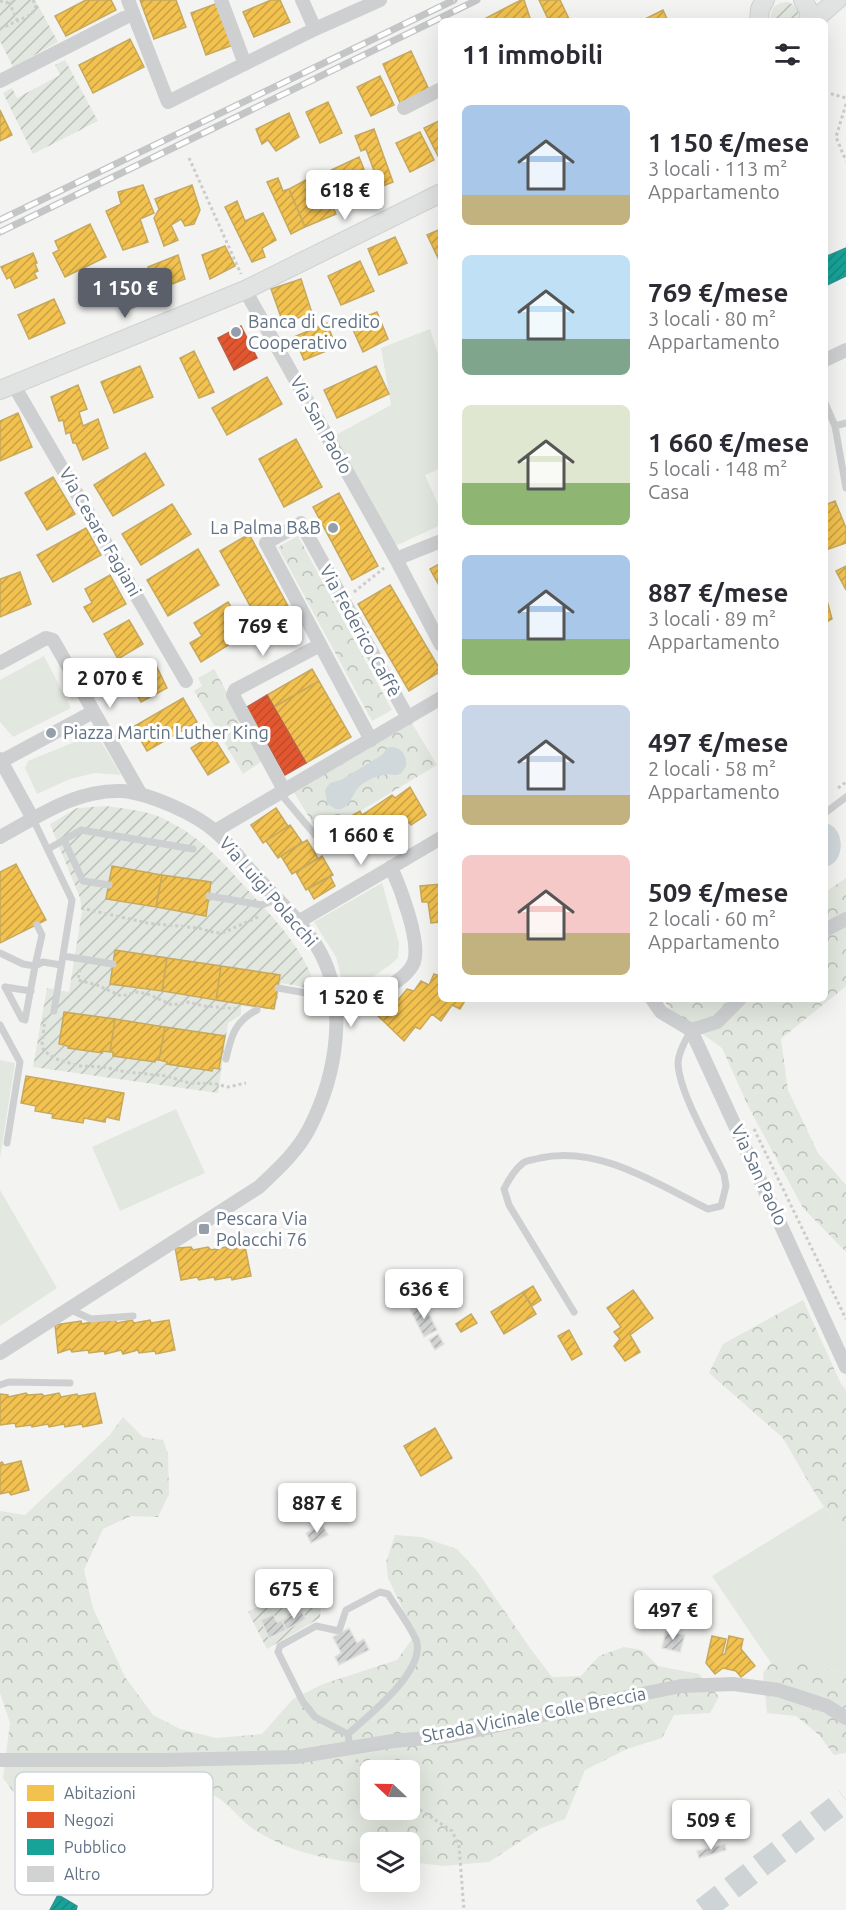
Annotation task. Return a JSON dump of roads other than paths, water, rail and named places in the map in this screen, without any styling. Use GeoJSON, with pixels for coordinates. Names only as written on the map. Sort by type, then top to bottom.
{"type":"FeatureCollection","features":[{"type":"Feature","properties":{"kind":"main road"},"geometry":{"type":"LineString","coordinates":[[803,0],[810,18]]}},
{"type":"Feature","properties":{"kind":"main road"},"geometry":{"type":"LineString","coordinates":[[815,18],[837,0]]}},
{"type":"Feature","properties":{"kind":"main road"},"geometry":{"type":"LineString","coordinates":[[7,387],[245,290],[438,194]]}},
{"type":"Feature","properties":{"kind":"street"},"geometry":{"type":"LineString","coordinates":[[128,0],[168,102],[315,29],[380,0]]}},
{"type":"Feature","properties":{"kind":"street"},"geometry":{"type":"LineString","coordinates":[[221,0],[245,64]]}},
{"type":"Feature","properties":{"kind":"street"},"geometry":{"type":"LineString","coordinates":[[302,0],[315,29]]}},
{"type":"Feature","properties":{"kind":"street"},"geometry":{"type":"LineString","coordinates":[[0,81],[124,18]]}},
{"type":"Feature","properties":{"kind":"street"},"geometry":{"type":"LineString","coordinates":[[404,108],[438,91]]}},
{"type":"Feature","properties":{"kind":"street","name":"Via San Paolo"},"geometry":{"type":"LineString","coordinates":[[245,290],[396,559],[438,639]]}},
{"type":"Feature","properties":{"kind":"street"},"geometry":{"type":"LineString","coordinates":[[828,359],[846,350]]}},
{"type":"Feature","properties":{"kind":"street","name":"Via Cesare Fagiani"},"geometry":{"type":"LineString","coordinates":[[7,387],[186,681]]}},
{"type":"Feature","properties":{"kind":"street","name":"Via Federico Caffè"},"geometry":{"type":"LineString","coordinates":[[371,740],[266,543],[301,523],[408,718]]}},
{"type":"Feature","properties":{"kind":"street"},"geometry":{"type":"LineString","coordinates":[[396,559],[438,542]]}},
{"type":"Feature","properties":{"kind":"street"},"geometry":{"type":"LineString","coordinates":[[0,663],[46,638],[53,640],[140,793]]}},
{"type":"Feature","properties":{"kind":"street"},"geometry":{"type":"LineString","coordinates":[[282,791],[232,695],[235,690],[320,645]]}},
{"type":"Feature","properties":{"kind":"street","name":"Via Federico Caffè"},"geometry":{"type":"LineString","coordinates":[[215,831],[438,700]]}},
{"type":"Feature","properties":{"kind":"street"},"geometry":{"type":"LineString","coordinates":[[33,819],[0,761],[93,712]]}},
{"type":"Feature","properties":{"kind":"street","name":"Via Luigi Polacchi"},"geometry":{"type":"LineString","coordinates":[[0,837],[70,799],[86,794],[120,791],[140,793],[188,814],[215,831],[271,902],[298,922],[316,945],[330,973],[336,1022],[331,1071],[309,1130],[286,1161],[259,1187],[0,1353]]}},
{"type":"Feature","properties":{"kind":"street"},"geometry":{"type":"LineString","coordinates":[[298,922],[438,840]]}},
{"type":"Feature","properties":{"kind":"street"},"geometry":{"type":"LineString","coordinates":[[334,1002],[355,1002],[385,987],[405,974],[414,962],[414,941],[401,889],[391,867]]}},
{"type":"Feature","properties":{"kind":"street"},"geometry":{"type":"LineString","coordinates":[[828,928],[846,919]]}},
{"type":"Feature","properties":{"kind":"street"},"geometry":{"type":"LineString","coordinates":[[654,1002],[661,1012],[691,1030],[717,1022],[737,1002]]}},
{"type":"Feature","properties":{"kind":"street","name":"Via San Paolo"},"geometry":{"type":"LineString","coordinates":[[691,1030],[846,1367]]}},
{"type":"Feature","properties":{"kind":"street","name":"Strada Vicinale Colle Breccia"},"geometry":{"type":"LineString","coordinates":[[0,1760],[295,1757],[349,1741],[451,1736],[681,1686],[733,1684],[778,1690],[827,1706],[846,1718]]}},
{"type":"Feature","properties":{"kind":"lane"},"geometry":{"type":"LineString","coordinates":[[828,410],[835,426],[846,488]]}},
{"type":"Feature","properties":{"kind":"lane"},"geometry":{"type":"LineString","coordinates":[[835,426],[846,423]]}},
{"type":"Feature","properties":{"kind":"lane"},"geometry":{"type":"LineString","coordinates":[[282,791],[326,848]]}},
{"type":"Feature","properties":{"kind":"lane"},"geometry":{"type":"LineString","coordinates":[[828,811],[846,797]]}},
{"type":"Feature","properties":{"kind":"lane"},"geometry":{"type":"LineString","coordinates":[[33,819],[72,900],[57,992],[50,1012]]}},
{"type":"Feature","properties":{"kind":"lane"},"geometry":{"type":"LineString","coordinates":[[48,849],[81,830],[193,849]]}},
{"type":"Feature","properties":{"kind":"lane"},"geometry":{"type":"LineString","coordinates":[[64,840],[83,881],[109,885]]}},
{"type":"Feature","properties":{"kind":"lane"},"geometry":{"type":"LineString","coordinates":[[209,896],[258,905],[271,902]]}},
{"type":"Feature","properties":{"kind":"lane"},"geometry":{"type":"LineString","coordinates":[[31,991],[5,987],[22,1019],[25,1020],[31,991],[35,966],[42,935],[37,925]]}},
{"type":"Feature","properties":{"kind":"lane"},"geometry":{"type":"LineString","coordinates":[[0,953],[23,964],[35,966],[43,962],[61,965]]}},
{"type":"Feature","properties":{"kind":"lane"},"geometry":{"type":"LineString","coordinates":[[63,956],[113,964]]}},
{"type":"Feature","properties":{"kind":"lane"},"geometry":{"type":"LineString","coordinates":[[278,988],[334,1002]]}},
{"type":"Feature","properties":{"kind":"lane"},"geometry":{"type":"LineString","coordinates":[[226,1059],[231,1035],[237,1024],[256,1010]]}},
{"type":"Feature","properties":{"kind":"lane"},"geometry":{"type":"LineString","coordinates":[[0,1024],[20,1062],[7,1143]]}},
{"type":"Feature","properties":{"kind":"lane"},"geometry":{"type":"LineString","coordinates":[[574,1312],[509,1205],[504,1189],[511,1176],[524,1162],[548,1157],[582,1157],[624,1168],[708,1209],[721,1206],[726,1186],[724,1174],[682,1083],[678,1062],[682,1046],[691,1030]]}},
{"type":"Feature","properties":{"kind":"lane"},"geometry":{"type":"LineString","coordinates":[[69,1309],[92,1319],[133,1316]]}},
{"type":"Feature","properties":{"kind":"lane"},"geometry":{"type":"LineString","coordinates":[[0,1385],[9,1382],[70,1383]]}},
{"type":"Feature","properties":{"kind":"lane"},"geometry":{"type":"LineString","coordinates":[[380,1592],[388,1594],[417,1643],[416,1659],[402,1681],[349,1741],[315,1717],[303,1702],[278,1652],[280,1646],[316,1626],[339,1631],[346,1610],[380,1592]]}},
{"type":"Feature","properties":{"kind":"tunnel"},"geometry":{"type":"LineString","coordinates":[[703,1910],[846,1800]]}},
{"type":"Feature","properties":{"kind":"railway"},"geometry":{"type":"LineString","coordinates":[[0,220],[454,0]]}},
{"type":"Feature","properties":{"kind":"railway"},"geometry":{"type":"LineString","coordinates":[[440,18],[477,0]]}},
{"type":"Feature","properties":{"kind":"railway"},"geometry":{"type":"LineString","coordinates":[[0,232],[438,19]]}},
{"type":"Feature","properties":{"kind":"place","name":"Banca di Credito Cooperativo"},"geometry":{"type":"Point","coordinates":[236,332]}},
{"type":"Feature","properties":{"kind":"place","name":"La Palma B&B"},"geometry":{"type":"Point","coordinates":[333,528]}},
{"type":"Feature","properties":{"kind":"place","name":"Piazza Martin Luther King"},"geometry":{"type":"Point","coordinates":[51,733]}},
{"type":"Feature","properties":{"kind":"place","name":"Pescara Via Polacchi 76"},"geometry":{"type":"Point","coordinates":[204,1229]}}]}
